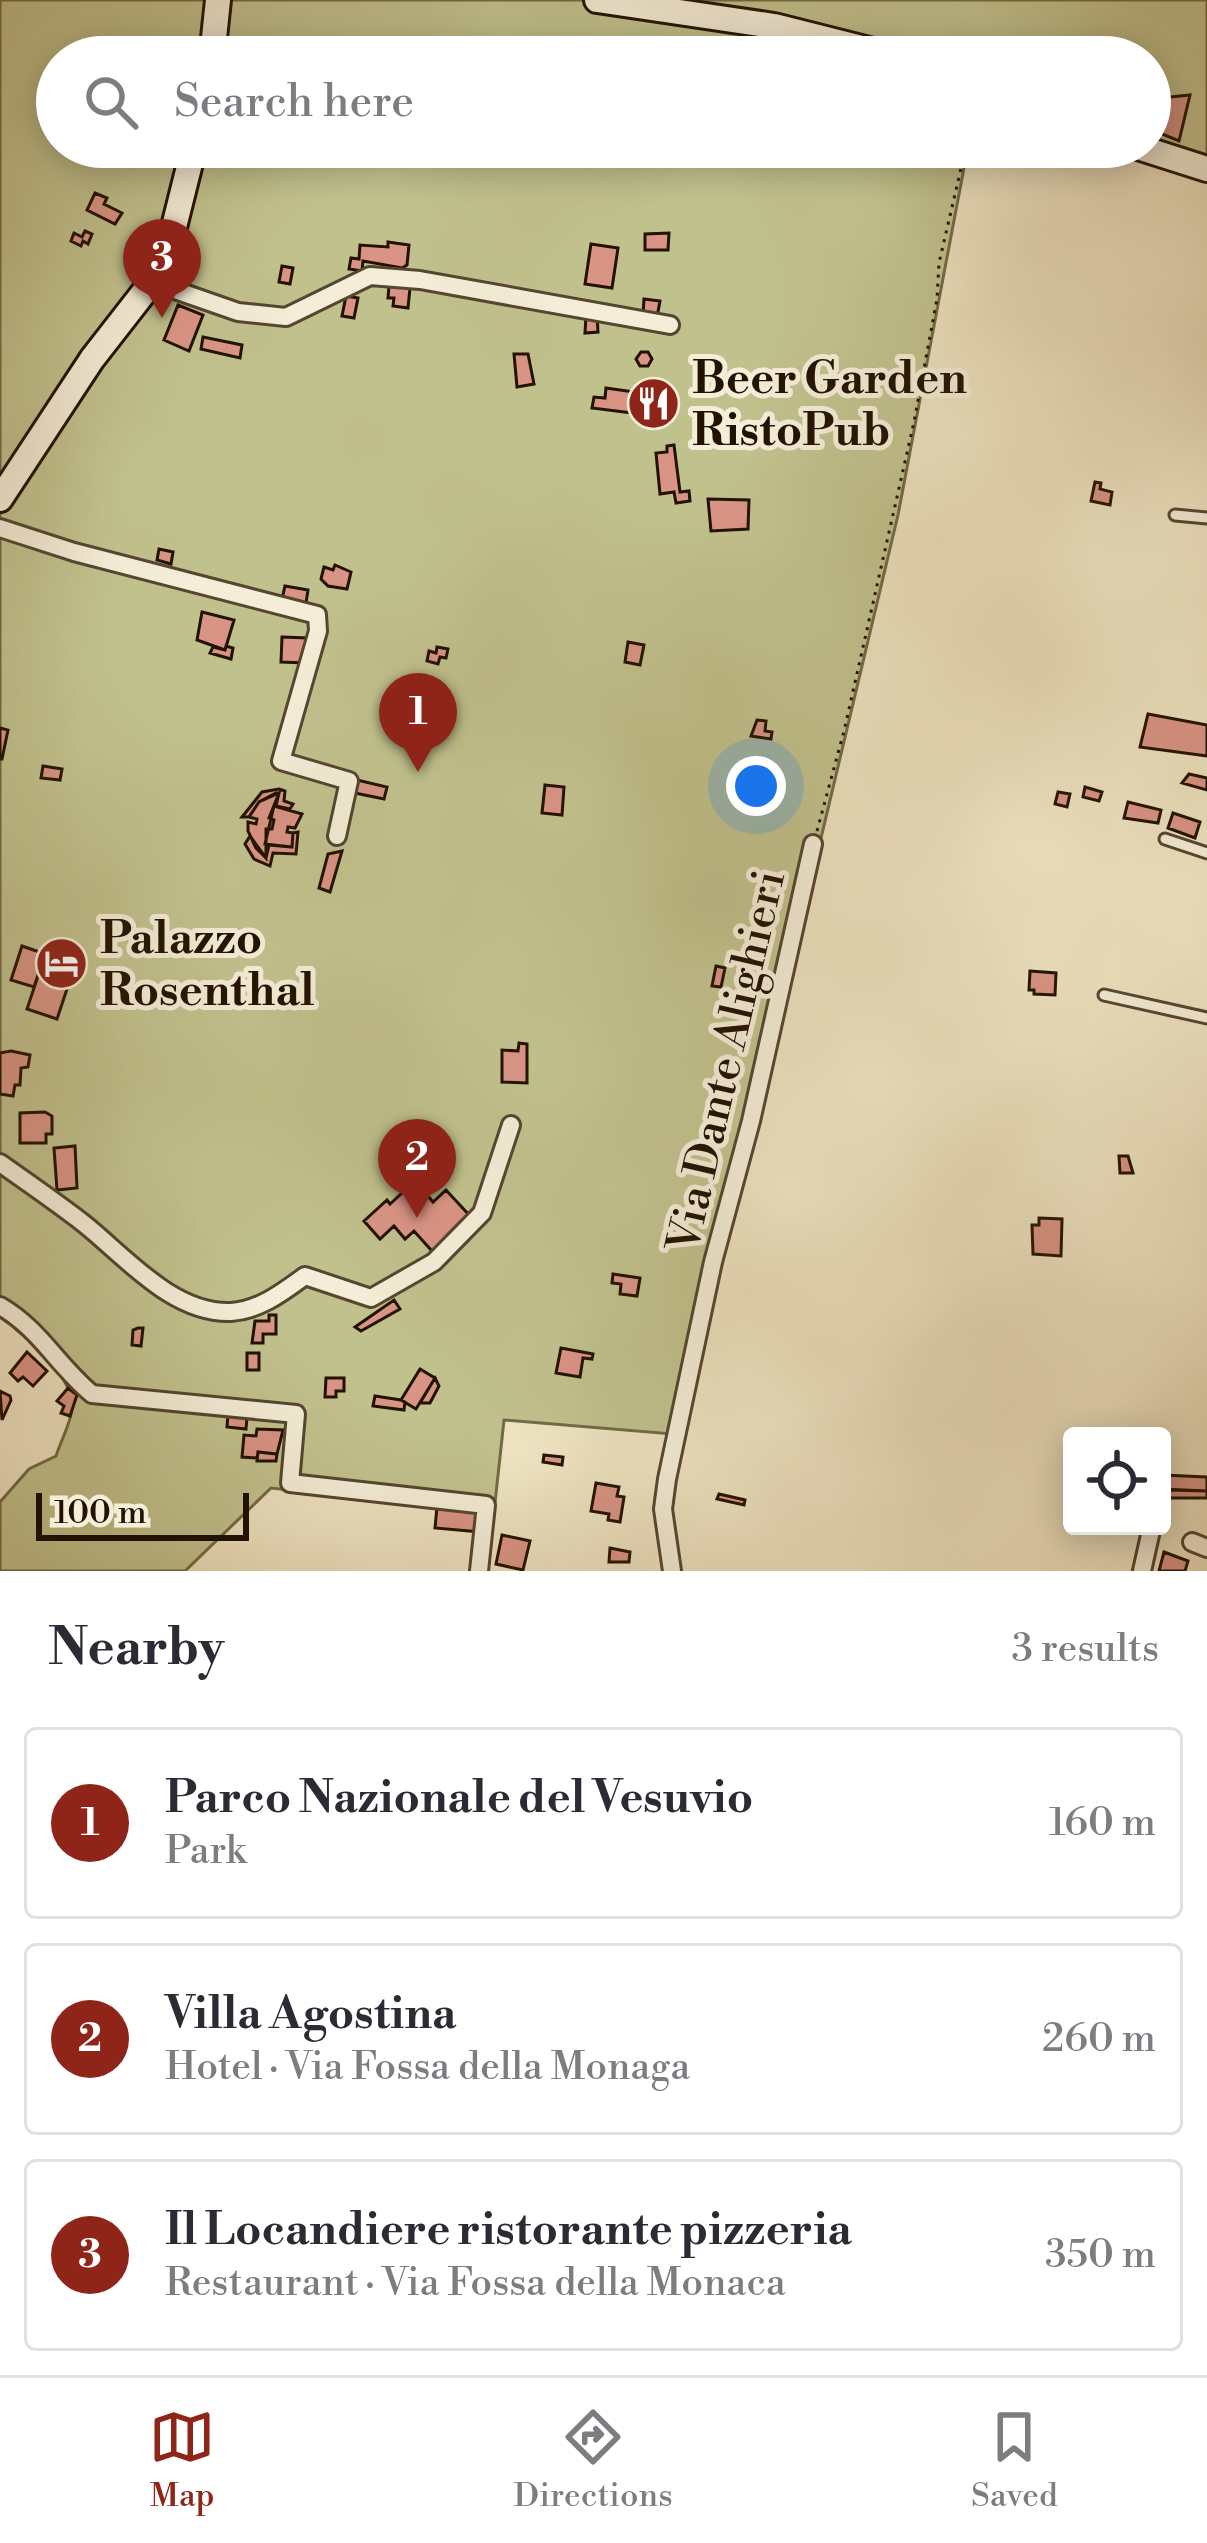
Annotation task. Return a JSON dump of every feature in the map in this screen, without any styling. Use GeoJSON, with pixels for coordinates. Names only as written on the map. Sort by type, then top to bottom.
{"type":"FeatureCollection","features":[{"type":"Feature","properties":{"kind":"street"},"geometry":{"type":"LineString","coordinates":[[214,36],[218,0]]}},
{"type":"Feature","properties":{"kind":"street"},"geometry":{"type":"LineString","coordinates":[[597,0],[814,36]]}},
{"type":"Feature","properties":{"kind":"street"},"geometry":{"type":"LineString","coordinates":[[1171,158],[1207,169]]}},
{"type":"Feature","properties":{"kind":"street"},"geometry":{"type":"LineString","coordinates":[[0,499],[92,359],[152,282],[168,251],[189,168]]}},
{"type":"Feature","properties":{"kind":"street"},"geometry":{"type":"LineString","coordinates":[[152,282],[238,312],[286,317],[370,277],[420,280],[670,325]]}},
{"type":"Feature","properties":{"kind":"street"},"geometry":{"type":"LineString","coordinates":[[0,528],[316,615],[318,631],[281,761],[349,781],[337,836]]}},
{"type":"Feature","properties":{"kind":"street","name":"Via Dante Alighieri"},"geometry":{"type":"LineString","coordinates":[[672,1571],[663,1509],[667,1479],[813,844]]}},
{"type":"Feature","properties":{"kind":"street"},"geometry":{"type":"LineString","coordinates":[[0,1163],[82,1222],[156,1286],[212,1310],[229,1312],[275,1298],[305,1276],[371,1298],[434,1262],[482,1213],[511,1125]]}},
{"type":"Feature","properties":{"kind":"street"},"geometry":{"type":"LineString","coordinates":[[0,1306],[29,1323],[67,1372],[92,1394],[296,1414],[290,1483],[486,1504],[479,1571]]}},
{"type":"Feature","properties":{"kind":"street"},"geometry":{"type":"LineString","coordinates":[[1142,1571],[1150,1535]]}},
{"type":"Feature","properties":{"kind":"lane"},"geometry":{"type":"LineString","coordinates":[[1175,515],[1207,518]]}},
{"type":"Feature","properties":{"kind":"lane"},"geometry":{"type":"LineString","coordinates":[[1165,839],[1207,853]]}},
{"type":"Feature","properties":{"kind":"lane"},"geometry":{"type":"LineString","coordinates":[[1104,995],[1207,1018]]}},
{"type":"Feature","properties":{"kind":"path","name":"Via Dante Alighieri"},"geometry":{"type":"LineString","coordinates":[[813,844],[844,731],[914,422],[939,263],[960,168]]}},
{"type":"Feature","properties":{"kind":"green space"},"geometry":{"type":"Polygon","coordinates":[[[0,0],[1207,0],[1207,180],[1161,168],[1171,168],[1171,36],[36,36],[36,168],[964,168],[898,515],[729,1224],[684,1435],[504,1420],[494,1512],[271,1488],[185,1571],[0,1571],[0,1502],[29,1469],[56,1456],[72,1401],[53,1365],[0,1312],[0,0]]]}},
{"type":"Feature","properties":{"kind":"building"},"geometry":{"type":"Polygon","coordinates":[[[1190,95],[1179,141],[1171,138],[1171,97],[1190,95]]]}},
{"type":"Feature","properties":{"kind":"building"},"geometry":{"type":"Polygon","coordinates":[[[95,193],[122,213],[115,224],[87,210],[95,193]]]}},
{"type":"Feature","properties":{"kind":"building"},"geometry":{"type":"Polygon","coordinates":[[[85,231],[92,234],[88,244],[71,241],[74,233],[82,237],[85,231]]]}},
{"type":"Feature","properties":{"kind":"building"},"geometry":{"type":"Polygon","coordinates":[[[669,233],[668,250],[645,250],[645,234],[669,233]]]}},
{"type":"Feature","properties":{"kind":"building"},"geometry":{"type":"Polygon","coordinates":[[[388,242],[409,245],[407,265],[363,261],[362,271],[349,269],[351,258],[359,259],[360,245],[388,247],[388,242]]]}},
{"type":"Feature","properties":{"kind":"building"},"geometry":{"type":"Polygon","coordinates":[[[591,244],[618,248],[612,288],[585,284],[591,244]]]}},
{"type":"Feature","properties":{"kind":"building"},"geometry":{"type":"Polygon","coordinates":[[[282,266],[293,268],[290,284],[279,282],[282,266]]]}},
{"type":"Feature","properties":{"kind":"building"},"geometry":{"type":"Polygon","coordinates":[[[389,286],[410,288],[408,308],[393,306],[389,286]]]}},
{"type":"Feature","properties":{"kind":"building"},"geometry":{"type":"Polygon","coordinates":[[[346,296],[358,298],[354,318],[342,316],[346,296]]]}},
{"type":"Feature","properties":{"kind":"building"},"geometry":{"type":"Polygon","coordinates":[[[644,299],[660,301],[657,317],[643,315],[644,299]]]}},
{"type":"Feature","properties":{"kind":"building"},"geometry":{"type":"Polygon","coordinates":[[[178,305],[203,315],[189,351],[164,340],[178,305]]]}},
{"type":"Feature","properties":{"kind":"building"},"geometry":{"type":"Polygon","coordinates":[[[597,315],[598,332],[585,333],[586,316],[597,315]]]}},
{"type":"Feature","properties":{"kind":"building"},"geometry":{"type":"Polygon","coordinates":[[[203,337],[242,345],[240,358],[201,349],[203,337]]]}},
{"type":"Feature","properties":{"kind":"building"},"geometry":{"type":"Polygon","coordinates":[[[648,352],[652,359],[648,366],[640,366],[636,359],[648,352]]]}},
{"type":"Feature","properties":{"kind":"building"},"geometry":{"type":"Polygon","coordinates":[[[514,354],[528,354],[534,384],[517,387],[514,354]]]}},
{"type":"Feature","properties":{"kind":"building"},"geometry":{"type":"Polygon","coordinates":[[[606,388],[669,397],[672,418],[592,408],[594,397],[605,398],[606,388]]]}},
{"type":"Feature","properties":{"kind":"building"},"geometry":{"type":"Polygon","coordinates":[[[674,445],[680,492],[689,491],[690,501],[676,503],[674,492],[660,494],[656,453],[674,445]]]}},
{"type":"Feature","properties":{"kind":"building"},"geometry":{"type":"Polygon","coordinates":[[[1095,482],[1112,492],[1110,505],[1091,501],[1095,482]]]}},
{"type":"Feature","properties":{"kind":"building"},"geometry":{"type":"Polygon","coordinates":[[[708,499],[749,500],[748,529],[711,531],[708,499]]]}},
{"type":"Feature","properties":{"kind":"building"},"geometry":{"type":"Polygon","coordinates":[[[159,549],[173,552],[171,564],[157,560],[159,549]]]}},
{"type":"Feature","properties":{"kind":"building"},"geometry":{"type":"Polygon","coordinates":[[[335,565],[351,572],[347,589],[328,586],[321,579],[324,567],[333,570],[335,565]]]}},
{"type":"Feature","properties":{"kind":"building"},"geometry":{"type":"Polygon","coordinates":[[[285,586],[308,590],[306,603],[282,599],[285,586]]]}},
{"type":"Feature","properties":{"kind":"building"},"geometry":{"type":"Polygon","coordinates":[[[202,612],[234,620],[225,650],[197,640],[202,612]]]}},
{"type":"Feature","properties":{"kind":"building"},"geometry":{"type":"Polygon","coordinates":[[[282,637],[308,638],[306,663],[281,662],[282,637]]]}},
{"type":"Feature","properties":{"kind":"building"},"geometry":{"type":"Polygon","coordinates":[[[628,642],[644,645],[640,665],[625,662],[628,642]]]}},
{"type":"Feature","properties":{"kind":"building"},"geometry":{"type":"Polygon","coordinates":[[[226,646],[233,648],[231,659],[210,653],[213,647],[225,650],[226,646]]]}},
{"type":"Feature","properties":{"kind":"building"},"geometry":{"type":"Polygon","coordinates":[[[437,647],[448,649],[446,658],[440,657],[438,664],[427,661],[429,651],[436,653],[437,647]]]}},
{"type":"Feature","properties":{"kind":"building"},"geometry":{"type":"Polygon","coordinates":[[[1148,714],[1207,725],[1207,756],[1140,747],[1148,714]]]}},
{"type":"Feature","properties":{"kind":"building"},"geometry":{"type":"Polygon","coordinates":[[[757,720],[766,721],[765,731],[772,732],[771,739],[751,736],[757,720]]]}},
{"type":"Feature","properties":{"kind":"building"},"geometry":{"type":"Polygon","coordinates":[[[0,728],[8,730],[2,759],[0,759],[0,728]]]}},
{"type":"Feature","properties":{"kind":"building"},"geometry":{"type":"Polygon","coordinates":[[[43,766],[62,769],[60,780],[41,778],[43,766]]]}},
{"type":"Feature","properties":{"kind":"building"},"geometry":{"type":"Polygon","coordinates":[[[1189,774],[1207,778],[1207,790],[1182,783],[1189,774]]]}},
{"type":"Feature","properties":{"kind":"building"},"geometry":{"type":"Polygon","coordinates":[[[357,780],[387,787],[384,799],[355,793],[357,780]]]}},
{"type":"Feature","properties":{"kind":"building"},"geometry":{"type":"Polygon","coordinates":[[[545,785],[564,787],[562,815],[542,813],[545,785]]]}},
{"type":"Feature","properties":{"kind":"building"},"geometry":{"type":"Polygon","coordinates":[[[1085,787],[1102,792],[1099,801],[1083,797],[1085,787]]]}},
{"type":"Feature","properties":{"kind":"building"},"geometry":{"type":"Polygon","coordinates":[[[285,791],[284,801],[293,804],[290,809],[276,806],[276,793],[259,802],[249,817],[242,817],[262,792],[285,791]]]}},
{"type":"Feature","properties":{"kind":"building"},"geometry":{"type":"Polygon","coordinates":[[[1058,792],[1070,794],[1067,807],[1055,804],[1058,792]]]}},
{"type":"Feature","properties":{"kind":"building"},"geometry":{"type":"Polygon","coordinates":[[[279,793],[269,818],[274,820],[272,829],[266,829],[266,858],[248,831],[248,822],[256,824],[257,819],[249,817],[259,802],[279,793]]]}},
{"type":"Feature","properties":{"kind":"building"},"geometry":{"type":"Polygon","coordinates":[[[1128,802],[1161,810],[1158,823],[1124,818],[1128,802]]]}},
{"type":"Feature","properties":{"kind":"building"},"geometry":{"type":"Polygon","coordinates":[[[274,806],[302,814],[295,828],[288,827],[287,832],[293,833],[292,847],[265,844],[274,806]]]}},
{"type":"Feature","properties":{"kind":"building"},"geometry":{"type":"Polygon","coordinates":[[[1173,813],[1200,822],[1195,838],[1168,828],[1173,813]]]}},
{"type":"Feature","properties":{"kind":"building"},"geometry":{"type":"Polygon","coordinates":[[[298,832],[296,854],[273,853],[270,866],[254,859],[245,844],[250,836],[266,858],[269,845],[292,847],[293,833],[298,832]]]}},
{"type":"Feature","properties":{"kind":"building"},"geometry":{"type":"Polygon","coordinates":[[[342,851],[330,892],[319,888],[328,854],[342,851]]]}},
{"type":"Feature","properties":{"kind":"building"},"geometry":{"type":"Polygon","coordinates":[[[22,946],[45,954],[34,987],[11,980],[22,946]]]}},
{"type":"Feature","properties":{"kind":"building"},"geometry":{"type":"Polygon","coordinates":[[[48,946],[78,956],[57,1019],[27,1009],[48,946]]]}},
{"type":"Feature","properties":{"kind":"building"},"geometry":{"type":"Polygon","coordinates":[[[716,966],[725,968],[721,987],[712,986],[716,966]]]}},
{"type":"Feature","properties":{"kind":"building"},"geometry":{"type":"Polygon","coordinates":[[[1030,971],[1056,973],[1055,995],[1029,990],[1030,971]]]}},
{"type":"Feature","properties":{"kind":"building"},"geometry":{"type":"Polygon","coordinates":[[[519,1043],[527,1044],[527,1083],[502,1082],[502,1050],[518,1051],[519,1043]]]}},
{"type":"Feature","properties":{"kind":"building"},"geometry":{"type":"Polygon","coordinates":[[[0,1053],[30,1055],[13,1096],[0,1094],[0,1053]]]}},
{"type":"Feature","properties":{"kind":"building"},"geometry":{"type":"Polygon","coordinates":[[[20,1113],[52,1116],[52,1134],[46,1134],[46,1143],[20,1143],[20,1113]]]}},
{"type":"Feature","properties":{"kind":"building"},"geometry":{"type":"Polygon","coordinates":[[[75,1146],[77,1188],[57,1190],[54,1148],[75,1146]]]}},
{"type":"Feature","properties":{"kind":"building"},"geometry":{"type":"Polygon","coordinates":[[[1119,1156],[1128,1156],[1133,1173],[1120,1173],[1119,1156]]]}},
{"type":"Feature","properties":{"kind":"building"},"geometry":{"type":"Polygon","coordinates":[[[423,1190],[433,1202],[446,1190],[470,1216],[432,1251],[414,1231],[405,1239],[394,1226],[380,1239],[364,1221],[387,1200],[390,1204],[403,1192],[412,1201],[423,1190]]]}},
{"type":"Feature","properties":{"kind":"building"},"geometry":{"type":"Polygon","coordinates":[[[1039,1218],[1062,1219],[1061,1256],[1033,1254],[1032,1225],[1039,1225],[1039,1218]]]}},
{"type":"Feature","properties":{"kind":"building"},"geometry":{"type":"Polygon","coordinates":[[[613,1274],[640,1278],[637,1296],[620,1294],[621,1284],[612,1283],[613,1274]]]}},
{"type":"Feature","properties":{"kind":"building"},"geometry":{"type":"Polygon","coordinates":[[[394,1300],[400,1309],[361,1331],[355,1327],[394,1300]]]}},
{"type":"Feature","properties":{"kind":"building"},"geometry":{"type":"Polygon","coordinates":[[[269,1315],[276,1315],[276,1334],[263,1334],[263,1343],[252,1343],[255,1321],[269,1321],[269,1315]]]}},
{"type":"Feature","properties":{"kind":"building"},"geometry":{"type":"Polygon","coordinates":[[[143,1328],[141,1346],[132,1345],[133,1330],[143,1328]]]}},
{"type":"Feature","properties":{"kind":"building"},"geometry":{"type":"Polygon","coordinates":[[[561,1348],[593,1354],[592,1359],[583,1358],[580,1377],[556,1373],[561,1348]]]}},
{"type":"Feature","properties":{"kind":"building"},"geometry":{"type":"Polygon","coordinates":[[[27,1352],[47,1371],[33,1386],[10,1373],[27,1352]]]}},
{"type":"Feature","properties":{"kind":"building"},"geometry":{"type":"Polygon","coordinates":[[[247,1353],[259,1353],[259,1370],[247,1370],[247,1353]]]}},
{"type":"Feature","properties":{"kind":"building"},"geometry":{"type":"Polygon","coordinates":[[[420,1369],[435,1378],[416,1409],[401,1400],[420,1369]]]}},
{"type":"Feature","properties":{"kind":"building"},"geometry":{"type":"Polygon","coordinates":[[[326,1378],[344,1378],[344,1391],[325,1397],[326,1378]]]}},
{"type":"Feature","properties":{"kind":"building"},"geometry":{"type":"Polygon","coordinates":[[[435,1378],[439,1386],[430,1403],[420,1403],[435,1378]]]}},
{"type":"Feature","properties":{"kind":"building"},"geometry":{"type":"Polygon","coordinates":[[[68,1388],[77,1395],[70,1416],[61,1413],[64,1406],[57,1401],[68,1388]]]}},
{"type":"Feature","properties":{"kind":"building"},"geometry":{"type":"Polygon","coordinates":[[[0,1391],[11,1400],[2,1420],[0,1391]]]}},
{"type":"Feature","properties":{"kind":"building"},"geometry":{"type":"Polygon","coordinates":[[[375,1396],[401,1400],[404,1410],[373,1406],[375,1396]]]}},
{"type":"Feature","properties":{"kind":"building"},"geometry":{"type":"Polygon","coordinates":[[[228,1415],[247,1417],[246,1429],[227,1427],[228,1415]]]}},
{"type":"Feature","properties":{"kind":"building"},"geometry":{"type":"Polygon","coordinates":[[[257,1429],[283,1430],[277,1454],[258,1452],[257,1458],[242,1457],[244,1435],[256,1436],[257,1429]]]}},
{"type":"Feature","properties":{"kind":"building"},"geometry":{"type":"Polygon","coordinates":[[[258,1452],[277,1454],[276,1461],[257,1461],[258,1452]]]}},
{"type":"Feature","properties":{"kind":"building"},"geometry":{"type":"Polygon","coordinates":[[[544,1455],[563,1457],[562,1465],[543,1462],[544,1455]]]}},
{"type":"Feature","properties":{"kind":"building"},"geometry":{"type":"Polygon","coordinates":[[[1171,1475],[1207,1477],[1207,1491],[1171,1489],[1171,1475]]]}},
{"type":"Feature","properties":{"kind":"building"},"geometry":{"type":"Polygon","coordinates":[[[596,1483],[619,1487],[617,1496],[624,1497],[620,1522],[591,1511],[596,1483]]]}},
{"type":"Feature","properties":{"kind":"building"},"geometry":{"type":"Polygon","coordinates":[[[1171,1490],[1207,1491],[1207,1498],[1171,1498],[1171,1490]]]}},
{"type":"Feature","properties":{"kind":"building"},"geometry":{"type":"Polygon","coordinates":[[[719,1494],[745,1500],[744,1505],[717,1499],[719,1494]]]}},
{"type":"Feature","properties":{"kind":"building"},"geometry":{"type":"Polygon","coordinates":[[[437,1507],[480,1511],[481,1532],[435,1528],[437,1507]]]}},
{"type":"Feature","properties":{"kind":"building"},"geometry":{"type":"Polygon","coordinates":[[[502,1535],[530,1541],[523,1570],[496,1564],[502,1535]]]}},
{"type":"Feature","properties":{"kind":"building"},"geometry":{"type":"Polygon","coordinates":[[[610,1548],[630,1552],[629,1562],[609,1562],[610,1548]]]}},
{"type":"Feature","properties":{"kind":"building"},"geometry":{"type":"Polygon","coordinates":[[[1164,1552],[1188,1561],[1185,1571],[1159,1571],[1164,1552]]]}},
{"type":"Feature","properties":{"kind":"place","name":"Il Locandiere ristorante pizzeria"},"geometry":{"type":"Point","coordinates":[162,318]}},
{"type":"Feature","properties":{"kind":"place","name":"Beer Garden RistoPub"},"geometry":{"type":"Point","coordinates":[653,403]}},
{"type":"Feature","properties":{"kind":"place","name":"Parco Nazionale del Vesuvio"},"geometry":{"type":"Point","coordinates":[418,772]}},
{"type":"Feature","properties":{"kind":"place","name":"Palazzo Rosenthal"},"geometry":{"type":"Point","coordinates":[61,963]}},
{"type":"Feature","properties":{"kind":"place","name":"Villa Agostina"},"geometry":{"type":"Point","coordinates":[417,1218]}}]}
